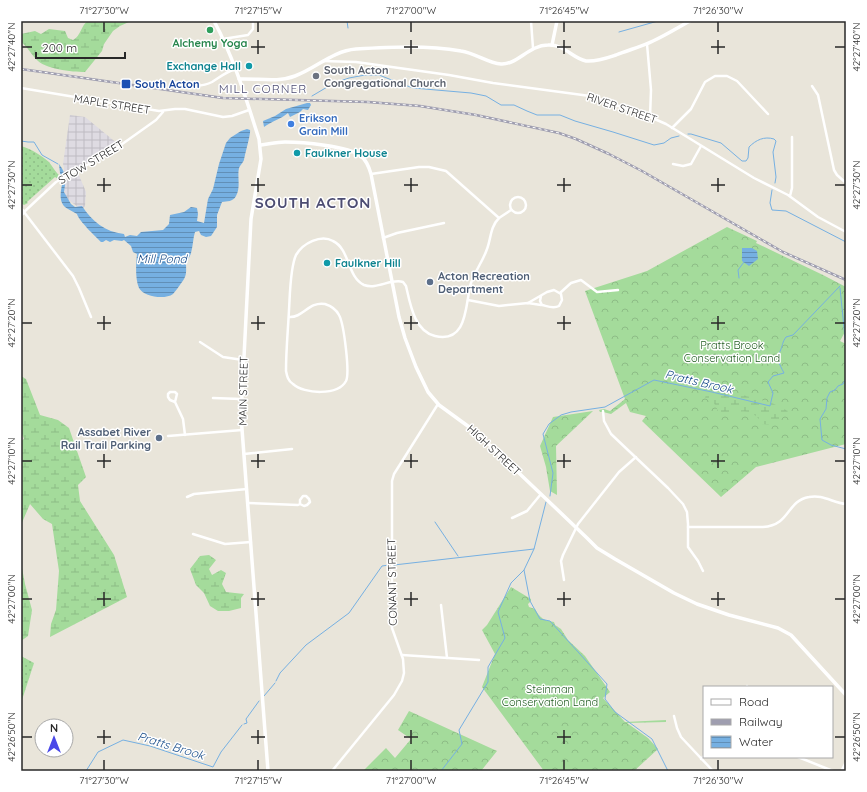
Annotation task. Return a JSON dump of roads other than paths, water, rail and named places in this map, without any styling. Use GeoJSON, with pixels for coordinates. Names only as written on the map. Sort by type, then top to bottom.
{"type":"FeatureCollection","features":[{"type":"Feature","properties":{"kind":"street","name":"MAIN STREET"},"geometry":{"type":"LineString","coordinates":[[213,21],[224,39],[261,145],[261,164],[251,219],[241,399],[242,430],[268,771]]}},
{"type":"Feature","properties":{"kind":"street"},"geometry":{"type":"LineString","coordinates":[[224,39],[248,35],[253,29],[253,21]]}},
{"type":"Feature","properties":{"kind":"street"},"geometry":{"type":"LineString","coordinates":[[531,21],[533,48]]}},
{"type":"Feature","properties":{"kind":"street"},"geometry":{"type":"LineString","coordinates":[[552,45],[557,21]]}},
{"type":"Feature","properties":{"kind":"street"},"geometry":{"type":"LineString","coordinates":[[239,79],[285,79],[298,74],[335,54],[348,50],[411,47],[462,51],[496,63],[504,64],[513,61],[533,48],[543,45],[552,45],[563,48],[584,60],[591,61],[602,59],[647,44],[690,21]]}},
{"type":"Feature","properties":{"kind":"street"},"geometry":{"type":"LineString","coordinates":[[647,44],[651,86],[650,117]]}},
{"type":"Feature","properties":{"kind":"street","name":"RIVER STREET"},"geometry":{"type":"LineString","coordinates":[[322,61],[356,62],[449,75],[493,84],[583,94],[650,117],[672,128],[754,178],[790,196],[818,216],[846,232]]}},
{"type":"Feature","properties":{"kind":"street"},"geometry":{"type":"LineString","coordinates":[[176,83],[194,85],[210,83],[235,69]]}},
{"type":"Feature","properties":{"kind":"street"},"geometry":{"type":"LineString","coordinates":[[672,128],[691,109],[705,82],[715,76],[728,76],[737,81],[768,114]]}},
{"type":"Feature","properties":{"kind":"street"},"geometry":{"type":"LineString","coordinates":[[812,86],[818,95],[834,170],[846,183]]}},
{"type":"Feature","properties":{"kind":"street","name":"MAPLE STREET"},"geometry":{"type":"LineString","coordinates":[[21,88],[163,112],[173,109],[185,109],[217,117],[225,117],[249,110]]}},
{"type":"Feature","properties":{"kind":"street","name":"STOW STREET"},"geometry":{"type":"LineString","coordinates":[[22,212],[61,179],[115,149],[156,120],[163,112]]}},
{"type":"Feature","properties":{"kind":"street"},"geometry":{"type":"LineString","coordinates":[[790,196],[792,188],[792,137]]}},
{"type":"Feature","properties":{"kind":"street","name":"HIGH STREET"},"geometry":{"type":"LineString","coordinates":[[261,145],[293,142],[348,150],[363,158],[371,174],[392,282],[405,338],[416,367],[428,392],[438,404],[476,432],[576,528],[605,553],[687,600],[729,615],[778,628],[791,635],[846,695]]}},
{"type":"Feature","properties":{"kind":"street"},"geometry":{"type":"LineString","coordinates":[[673,164],[683,166],[691,164],[701,146]]}},
{"type":"Feature","properties":{"kind":"street"},"geometry":{"type":"LineString","coordinates":[[371,174],[419,167],[429,167],[446,171],[499,218]]}},
{"type":"Feature","properties":{"kind":"street"},"geometry":{"type":"LineString","coordinates":[[518,196],[524,200],[526,206],[522,212],[515,213],[511,210],[509,205],[512,199],[518,196]]}},
{"type":"Feature","properties":{"kind":"street"},"geometry":{"type":"LineString","coordinates":[[289,317],[296,317],[309,307],[317,304],[328,305],[337,312],[341,322],[348,370],[347,380],[340,387],[332,391],[298,388],[291,383],[286,371],[289,317],[291,284],[296,256],[304,247],[316,240],[328,239],[336,243],[341,249],[354,274],[362,284],[373,286],[400,281],[404,283],[416,320],[428,333],[437,337],[449,336],[459,329],[464,319],[471,284],[487,250],[494,225],[499,218],[511,210]]}},
{"type":"Feature","properties":{"kind":"street"},"geometry":{"type":"LineString","coordinates":[[22,212],[56,253],[74,278],[91,317]]}},
{"type":"Feature","properties":{"kind":"street"},"geometry":{"type":"LineString","coordinates":[[383,238],[397,233],[444,223]]}},
{"type":"Feature","properties":{"kind":"street"},"geometry":{"type":"LineString","coordinates":[[560,293],[571,283],[581,280],[597,292],[618,290]]}},
{"type":"Feature","properties":{"kind":"street"},"geometry":{"type":"LineString","coordinates":[[468,300],[499,306],[528,303],[555,308],[559,306],[562,296],[556,290],[551,290],[528,303]]}},
{"type":"Feature","properties":{"kind":"street"},"geometry":{"type":"LineString","coordinates":[[541,296],[540,301],[542,305]]}},
{"type":"Feature","properties":{"kind":"street"},"geometry":{"type":"LineString","coordinates":[[200,342],[224,357],[243,360]]}},
{"type":"Feature","properties":{"kind":"street"},"geometry":{"type":"LineString","coordinates":[[213,398],[241,399]]}},
{"type":"Feature","properties":{"kind":"street"},"geometry":{"type":"LineString","coordinates":[[175,402],[183,418],[185,435]]}},
{"type":"Feature","properties":{"kind":"street","name":"CONANT STREET"},"geometry":{"type":"LineString","coordinates":[[332,771],[399,687],[402,680],[405,667],[392,628],[392,482],[394,474],[438,404]]}},
{"type":"Feature","properties":{"kind":"street"},"geometry":{"type":"LineString","coordinates":[[603,411],[604,422],[609,430],[679,498],[683,504],[687,512],[688,547],[703,571]]}},
{"type":"Feature","properties":{"kind":"street"},"geometry":{"type":"LineString","coordinates":[[168,436],[242,430]]}},
{"type":"Feature","properties":{"kind":"street"},"geometry":{"type":"LineString","coordinates":[[244,454],[292,449]]}},
{"type":"Feature","properties":{"kind":"street"},"geometry":{"type":"LineString","coordinates":[[564,580],[561,562],[562,555],[576,528],[619,472],[636,457]]}},
{"type":"Feature","properties":{"kind":"street"},"geometry":{"type":"LineString","coordinates":[[187,497],[194,494],[247,489]]}},
{"type":"Feature","properties":{"kind":"street"},"geometry":{"type":"LineString","coordinates":[[512,518],[527,511],[541,494]]}},
{"type":"Feature","properties":{"kind":"street"},"geometry":{"type":"LineString","coordinates":[[688,527],[773,526],[783,520],[796,502],[808,497],[820,496],[846,504]]}},
{"type":"Feature","properties":{"kind":"street"},"geometry":{"type":"LineString","coordinates":[[248,503],[300,504]]}},
{"type":"Feature","properties":{"kind":"street"},"geometry":{"type":"LineString","coordinates":[[193,534],[225,544],[251,542]]}},
{"type":"Feature","properties":{"kind":"street"},"geometry":{"type":"LineString","coordinates":[[441,606],[448,658]]}},
{"type":"Feature","properties":{"kind":"street"},"geometry":{"type":"LineString","coordinates":[[402,655],[479,660]]}},
{"type":"Feature","properties":{"kind":"street"},"geometry":{"type":"LineString","coordinates":[[674,716],[678,733],[712,771]]}},
{"type":"Feature","properties":{"kind":"street"},"geometry":{"type":"LineString","coordinates":[[800,758],[833,771]]}},
{"type":"Feature","properties":{"kind":"street"},"geometry":{"type":"LineString","coordinates":[[842,771],[846,763]]}},
{"type":"Feature","properties":{"kind":"water"},"geometry":{"type":"Polygon","coordinates":[[[310,103],[311,105],[308,110],[303,109],[290,117],[288,113],[264,127],[263,121],[286,109],[310,103]]]}},
{"type":"Feature","properties":{"kind":"water","name":"Mill Pond"},"geometry":{"type":"Polygon","coordinates":[[[247,129],[250,130],[250,135],[244,160],[239,168],[238,189],[236,196],[232,200],[222,202],[217,215],[217,227],[211,236],[206,237],[201,235],[199,231],[195,232],[191,253],[186,264],[185,277],[174,293],[169,296],[155,297],[145,294],[139,288],[136,267],[137,254],[133,252],[131,246],[124,240],[114,240],[110,242],[106,240],[101,242],[77,214],[68,209],[62,203],[61,188],[63,180],[60,173],[59,164],[65,177],[64,192],[71,204],[75,207],[82,206],[100,225],[111,231],[124,234],[125,237],[130,235],[137,236],[141,232],[163,230],[169,224],[170,215],[184,212],[191,207],[197,208],[197,221],[204,223],[208,199],[213,189],[226,143],[230,138],[247,129]]]}},
{"type":"Feature","properties":{"kind":"water"},"geometry":{"type":"Polygon","coordinates":[[[742,248],[752,248],[757,251],[758,259],[749,266],[742,261],[742,248]]]}},
{"type":"Feature","properties":{"kind":"waterway"},"geometry":{"type":"LineString","coordinates":[[347,21],[348,28]]}},
{"type":"Feature","properties":{"kind":"waterway"},"geometry":{"type":"LineString","coordinates":[[619,32],[658,21]]}},
{"type":"Feature","properties":{"kind":"waterway"},"geometry":{"type":"LineString","coordinates":[[312,96],[334,83],[349,78],[365,75],[379,75],[413,88],[471,93],[486,96],[501,105],[514,105],[537,115],[560,115],[654,145],[664,143],[671,138],[679,136]]}},
{"type":"Feature","properties":{"kind":"waterway"},"geometry":{"type":"LineString","coordinates":[[688,134],[721,143],[742,161],[746,161],[748,158],[749,147],[754,142],[764,138],[774,139],[776,141],[773,152],[776,177],[775,183]]}},
{"type":"Feature","properties":{"kind":"waterway"},"geometry":{"type":"LineString","coordinates":[[21,141],[34,142],[42,155],[58,164]]}},
{"type":"Feature","properties":{"kind":"waterway"},"geometry":{"type":"LineString","coordinates":[[772,190],[770,203],[772,210],[786,211],[846,242]]}},
{"type":"Feature","properties":{"kind":"waterway"},"geometry":{"type":"LineString","coordinates":[[739,278],[738,270],[744,262]]}},
{"type":"Feature","properties":{"kind":"waterway","name":"Pratts Brook"},"geometry":{"type":"LineString","coordinates":[[550,496],[553,473],[543,434],[549,424],[561,415],[605,407],[654,380],[770,406],[773,393],[768,382],[773,376],[784,373],[778,359],[783,342],[786,337],[793,335],[840,286]]}},
{"type":"Feature","properties":{"kind":"waterway"},"geometry":{"type":"LineString","coordinates":[[840,288],[846,347]]}},
{"type":"Feature","properties":{"kind":"waterway"},"geometry":{"type":"LineString","coordinates":[[846,378],[843,384],[830,392],[827,398],[826,409],[820,419],[822,440],[831,445],[846,449]]}},
{"type":"Feature","properties":{"kind":"waterway","name":"Pratts Brook"},"geometry":{"type":"LineString","coordinates":[[394,565],[534,549],[546,502]]}},
{"type":"Feature","properties":{"kind":"waterway"},"geometry":{"type":"LineString","coordinates":[[435,522],[458,556]]}},
{"type":"Feature","properties":{"kind":"waterway"},"geometry":{"type":"LineString","coordinates":[[534,549],[524,570],[530,601],[540,619],[550,621],[607,684],[605,699],[615,712],[652,739],[668,771]]}},
{"type":"Feature","properties":{"kind":"waterway","name":"Pratts Brook"},"geometry":{"type":"LineString","coordinates":[[276,681],[280,673],[306,645],[349,613],[382,566],[389,565]]}},
{"type":"Feature","properties":{"kind":"waterway"},"geometry":{"type":"LineString","coordinates":[[441,771],[462,744],[459,730],[488,682],[488,667],[505,638],[498,612],[511,583],[524,570]]}},
{"type":"Feature","properties":{"kind":"waterway","name":"Pratts Brook"},"geometry":{"type":"LineString","coordinates":[[264,696],[275,683]]}},
{"type":"Feature","properties":{"kind":"waterway","name":"Pratts Brook"},"geometry":{"type":"LineString","coordinates":[[244,724],[247,723],[246,719],[259,701]]}},
{"type":"Feature","properties":{"kind":"waterway","name":"Pratts Brook"},"geometry":{"type":"LineString","coordinates":[[86,771],[98,752],[123,740],[150,746],[213,767],[221,752],[242,725]]}},
{"type":"Feature","properties":{"kind":"railway"},"geometry":{"type":"LineString","coordinates":[[21,69],[223,98],[368,102],[420,106],[476,115],[559,133],[609,154],[642,171],[783,252],[846,280]]}},
{"type":"Feature","properties":{"kind":"place","name":"Alchemy Yoga"},"geometry":{"type":"Point","coordinates":[210,30]}},
{"type":"Feature","properties":{"kind":"place","name":"Exchange Hall"},"geometry":{"type":"Point","coordinates":[249,66]}},
{"type":"Feature","properties":{"kind":"place","name":"South Acton Congregational Church"},"geometry":{"type":"Point","coordinates":[316,76]}},
{"type":"Feature","properties":{"kind":"place","name":"South Acton"},"geometry":{"type":"Point","coordinates":[126,84]}},
{"type":"Feature","properties":{"kind":"place","name":"Erikson Grain Mill"},"geometry":{"type":"Point","coordinates":[291,124]}},
{"type":"Feature","properties":{"kind":"place","name":"Faulkner House"},"geometry":{"type":"Point","coordinates":[297,153]}},
{"type":"Feature","properties":{"kind":"place","name":"Faulkner Hill"},"geometry":{"type":"Point","coordinates":[327,263]}},
{"type":"Feature","properties":{"kind":"place","name":"Acton Recreation Department"},"geometry":{"type":"Point","coordinates":[430,282]}},
{"type":"Feature","properties":{"kind":"place","name":"Assabet River Rail Trail Parking"},"geometry":{"type":"Point","coordinates":[159,438]}},
{"type":"Feature","properties":{"kind":"district","name":"MILL CORNER"},"geometry":{"type":"Point","coordinates":[263,89]}},
{"type":"Feature","properties":{"kind":"district","name":"SOUTH ACTON"},"geometry":{"type":"Point","coordinates":[313,203]}},
{"type":"Feature","properties":{"kind":"park label","name":"Pratts Brook Conservation Land"},"geometry":{"type":"Point","coordinates":[732,351]}},
{"type":"Feature","properties":{"kind":"park label","name":"Steinman Conservation Land"},"geometry":{"type":"Point","coordinates":[550,695]}}]}
